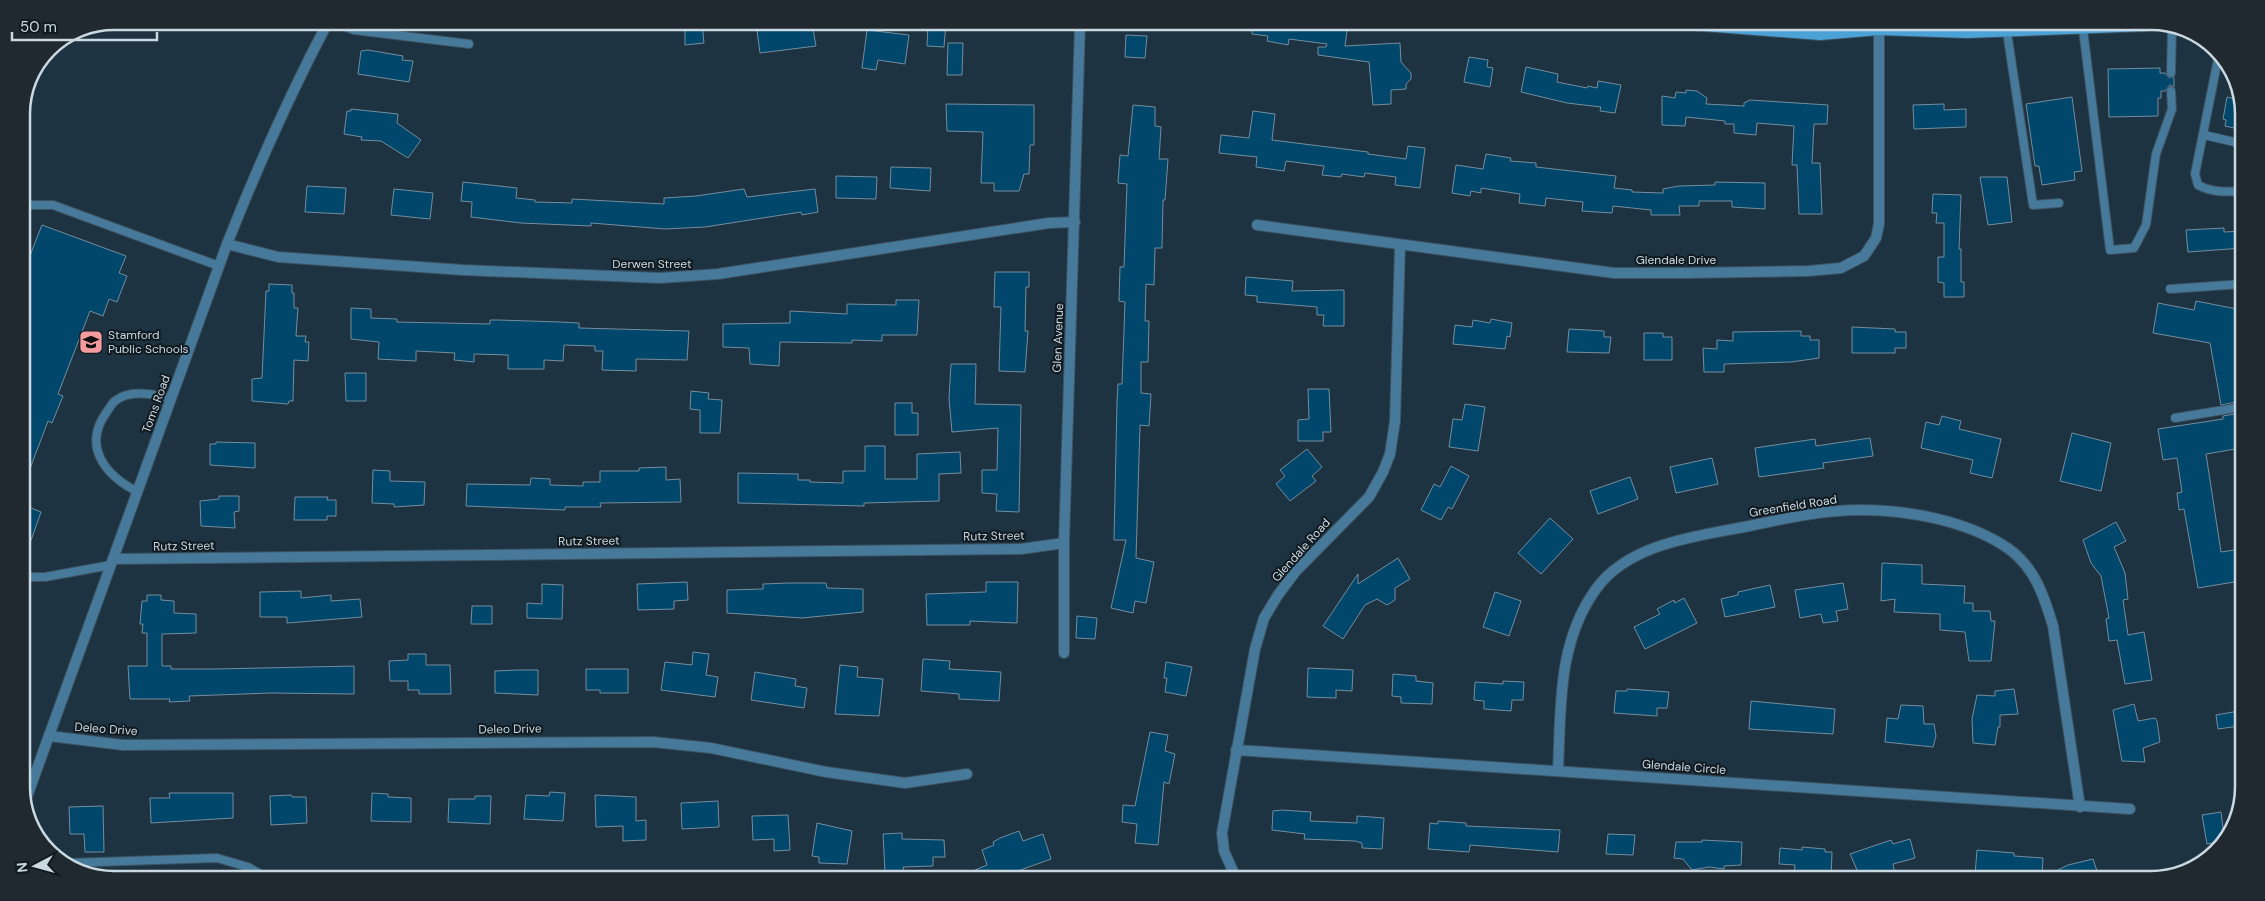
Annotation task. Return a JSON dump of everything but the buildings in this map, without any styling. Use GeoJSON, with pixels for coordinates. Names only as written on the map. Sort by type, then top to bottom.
{"type":"FeatureCollection","features":[{"type":"Feature","properties":{"kind":"main road"},"geometry":{"type":"LineString","coordinates":[[1750,30],[1820,36],[1860,30]]}},
{"type":"Feature","properties":{"kind":"main road"},"geometry":{"type":"LineString","coordinates":[[1988,30],[2007,32],[2057,30]]}},
{"type":"Feature","properties":{"kind":"street","name":"Toms Road"},"geometry":{"type":"LineString","coordinates":[[30,788],[227,244],[260,160],[324,30]]}},
{"type":"Feature","properties":{"kind":"street","name":"Glen Avenue"},"geometry":{"type":"LineString","coordinates":[[1064,652],[1064,543],[1080,30]]}},
{"type":"Feature","properties":{"kind":"street","name":"Glendale Drive"},"geometry":{"type":"LineString","coordinates":[[1257,225],[1400,246],[1614,273],[1808,271],[1847,266],[1864,256],[1871,247],[1879,224],[1874,30]]}},
{"type":"Feature","properties":{"kind":"street","name":"Derwen Street"},"geometry":{"type":"LineString","coordinates":[[227,244],[278,257],[463,270],[660,278],[718,274],[1049,222],[1074,222]]}},
{"type":"Feature","properties":{"kind":"street","name":"Glendale Road"},"geometry":{"type":"LineString","coordinates":[[1233,871],[1224,851],[1222,833],[1255,649],[1264,618],[1296,571],[1369,497],[1383,472],[1390,454],[1396,421],[1400,246]]}},
{"type":"Feature","properties":{"kind":"street","name":"Greenfield Road"},"geometry":{"type":"LineString","coordinates":[[1558,771],[1561,694],[1564,664],[1570,640],[1597,588],[1617,569],[1635,557],[1682,539],[1835,510],[1885,511],[1943,521],[1974,531],[2010,550],[2026,564],[2044,597],[2053,626],[2080,807]]}},
{"type":"Feature","properties":{"kind":"street","name":"Rutz Street"},"geometry":{"type":"LineString","coordinates":[[112,562],[1021,549],[1064,543]]}},
{"type":"Feature","properties":{"kind":"street","name":"Deleo Drive"},"geometry":{"type":"LineString","coordinates":[[49,736],[122,745],[653,742],[711,748],[826,772],[905,783],[967,774]]}},
{"type":"Feature","properties":{"kind":"street","name":"Glendale Circle"},"geometry":{"type":"LineString","coordinates":[[1236,750],[2130,809]]}},
{"type":"Feature","properties":{"kind":"lane"},"geometry":{"type":"LineString","coordinates":[[354,30],[469,44]]}},
{"type":"Feature","properties":{"kind":"lane"},"geometry":{"type":"LineString","coordinates":[[2082,30],[2110,250],[2134,248],[2146,225],[2156,154],[2172,110],[2171,91]]}},
{"type":"Feature","properties":{"kind":"lane"},"geometry":{"type":"LineString","coordinates":[[2007,32],[2033,205],[2059,203]]}},
{"type":"Feature","properties":{"kind":"lane"},"geometry":{"type":"LineString","coordinates":[[2171,73],[2172,33]]}},
{"type":"Feature","properties":{"kind":"lane"},"geometry":{"type":"LineString","coordinates":[[2217,62],[2195,174],[2198,185],[2207,190],[2235,191]]}},
{"type":"Feature","properties":{"kind":"lane"},"geometry":{"type":"LineString","coordinates":[[2204,134],[2235,142]]}},
{"type":"Feature","properties":{"kind":"lane"},"geometry":{"type":"LineString","coordinates":[[30,205],[53,205],[219,266]]}},
{"type":"Feature","properties":{"kind":"lane"},"geometry":{"type":"LineString","coordinates":[[2170,289],[2235,284]]}},
{"type":"Feature","properties":{"kind":"lane"},"geometry":{"type":"LineString","coordinates":[[138,492],[122,484],[102,462],[96,449],[97,427],[116,400],[131,395],[147,393],[172,398]]}},
{"type":"Feature","properties":{"kind":"lane"},"geometry":{"type":"LineString","coordinates":[[2175,418],[2235,408]]}},
{"type":"Feature","properties":{"kind":"lane"},"geometry":{"type":"LineString","coordinates":[[30,577],[45,577],[112,562]]}},
{"type":"Feature","properties":{"kind":"lane"},"geometry":{"type":"LineString","coordinates":[[78,863],[217,858],[248,867],[255,871]]}},
{"type":"Feature","properties":{"kind":"place","name":"Stamford Public Schools"},"geometry":{"type":"Point","coordinates":[91,342]}}]}
